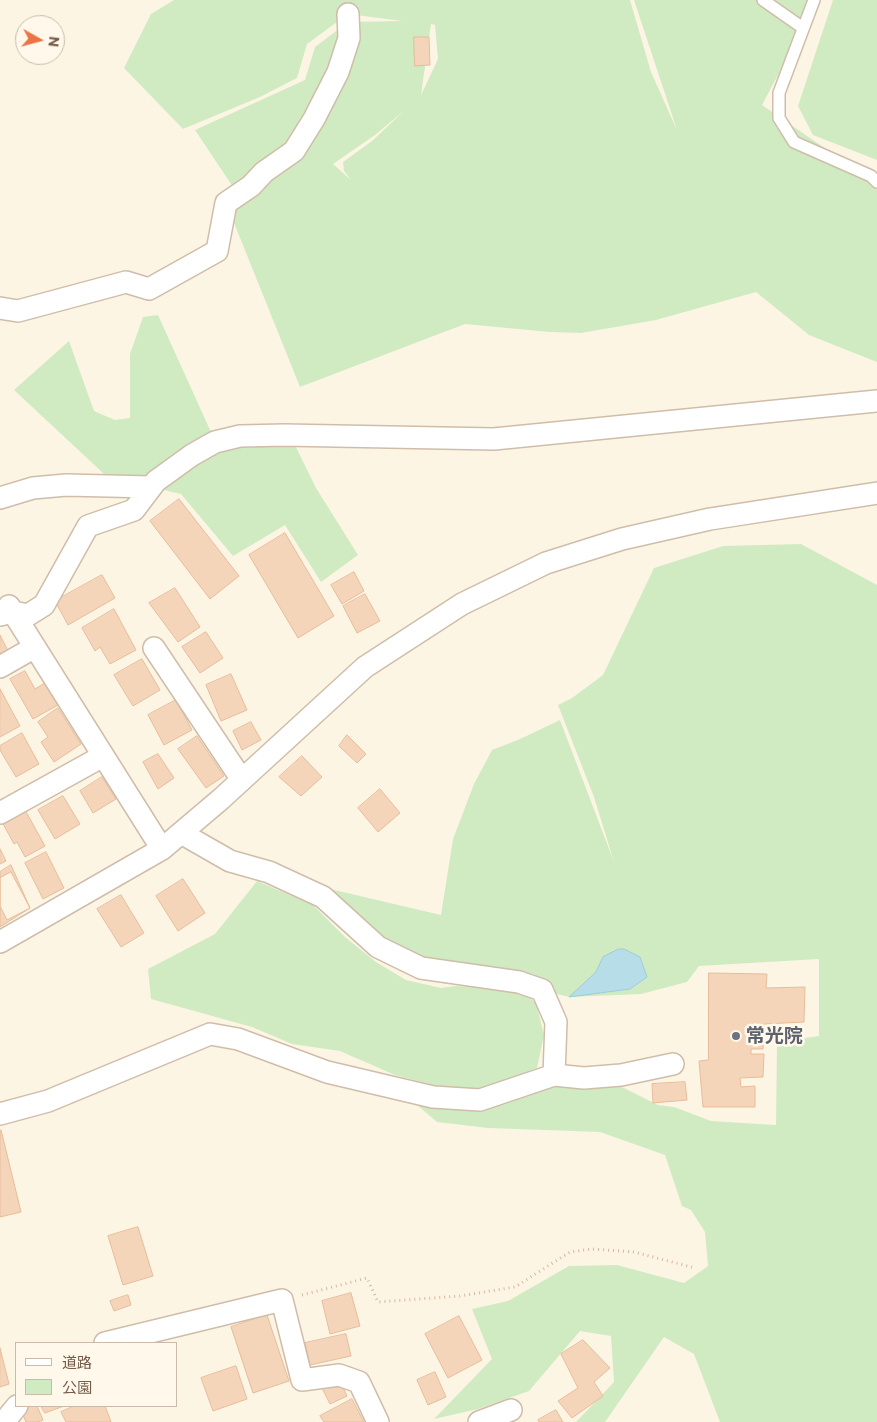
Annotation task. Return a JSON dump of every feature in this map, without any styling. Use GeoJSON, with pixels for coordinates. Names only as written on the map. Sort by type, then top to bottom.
{"type":"FeatureCollection","features":[{"type":"Feature","properties":{"kind":"street"},"geometry":{"type":"LineString","coordinates":[[0,308],[18,311],[126,282],[149,289],[217,251],[226,203],[250,186],[264,172],[294,152],[314,119],[338,72],[349,38],[348,14]]}},
{"type":"Feature","properties":{"kind":"street"},"geometry":{"type":"LineString","coordinates":[[7,609],[28,615],[44,605],[88,526],[134,510],[156,481],[192,455],[215,442],[240,436],[284,435],[494,439],[877,401]]}},
{"type":"Feature","properties":{"kind":"street"},"geometry":{"type":"LineString","coordinates":[[0,498],[33,488],[66,485],[151,487]]}},
{"type":"Feature","properties":{"kind":"street"},"geometry":{"type":"LineString","coordinates":[[0,942],[162,849],[242,780],[365,667],[462,604],[546,563],[622,539],[710,519],[877,493]]}},
{"type":"Feature","properties":{"kind":"street"},"geometry":{"type":"LineString","coordinates":[[7,609],[35,647],[162,849]]}},
{"type":"Feature","properties":{"kind":"street"},"geometry":{"type":"LineString","coordinates":[[0,667],[35,647]]}},
{"type":"Feature","properties":{"kind":"street"},"geometry":{"type":"LineString","coordinates":[[154,648],[242,780]]}},
{"type":"Feature","properties":{"kind":"street"},"geometry":{"type":"LineString","coordinates":[[0,813],[104,756]]}},
{"type":"Feature","properties":{"kind":"street"},"geometry":{"type":"LineString","coordinates":[[181,832],[230,860],[269,872],[323,897],[378,947],[420,968],[519,982],[542,990],[556,1022],[554,1075]]}},
{"type":"Feature","properties":{"kind":"street"},"geometry":{"type":"LineString","coordinates":[[0,1114],[48,1101],[210,1034],[238,1038],[327,1072],[432,1097],[480,1100],[554,1075],[584,1078],[621,1075],[673,1064]]}},
{"type":"Feature","properties":{"kind":"street"},"geometry":{"type":"LineString","coordinates":[[109,1342],[282,1300],[302,1380],[339,1375],[359,1382],[378,1422]]}},
{"type":"Feature","properties":{"kind":"street"},"geometry":{"type":"LineString","coordinates":[[7,1422],[8,1417],[16,1407]]}},
{"type":"Feature","properties":{"kind":"street"},"geometry":{"type":"LineString","coordinates":[[479,1422],[511,1410]]}},
{"type":"Feature","properties":{"kind":"lane"},"geometry":{"type":"LineString","coordinates":[[763,0],[804,28]]}},
{"type":"Feature","properties":{"kind":"lane"},"geometry":{"type":"LineString","coordinates":[[814,0],[779,94],[779,118],[794,142],[871,176],[877,182]]}},
{"type":"Feature","properties":{"kind":"path"},"geometry":{"type":"LineString","coordinates":[[282,1300],[367,1278],[378,1302],[460,1296],[516,1287],[570,1252],[592,1249],[634,1252],[695,1268]]}},
{"type":"Feature","properties":{"kind":"green space"},"geometry":{"type":"Polygon","coordinates":[[[174,0],[630,0],[651,72],[677,130],[634,0],[814,0],[803,28],[762,105],[877,184],[877,362],[809,335],[756,292],[656,320],[581,333],[465,324],[300,387],[226,203],[233,187],[195,130],[305,80],[315,47],[348,22],[402,21],[348,14],[307,44],[297,78],[260,97],[183,129],[124,68],[151,14],[174,0]],[[431,24],[421,95],[438,59],[435,25],[431,24]],[[405,110],[375,135],[333,164],[351,180],[344,171],[343,162],[372,141],[405,110]]]}},
{"type":"Feature","properties":{"kind":"green space"},"geometry":{"type":"Polygon","coordinates":[[[833,0],[877,0],[877,160],[813,135],[798,106],[833,0]]]}},
{"type":"Feature","properties":{"kind":"green space"},"geometry":{"type":"Polygon","coordinates":[[[158,315],[215,441],[291,437],[316,488],[358,555],[321,582],[285,525],[233,556],[181,494],[151,487],[106,482],[103,473],[14,390],[69,341],[94,411],[115,420],[130,418],[130,354],[143,317],[158,315]]]}},
{"type":"Feature","properties":{"kind":"green space"},"geometry":{"type":"Polygon","coordinates":[[[801,544],[877,585],[877,1422],[720,1422],[694,1354],[664,1337],[605,1422],[576,1422],[614,1382],[611,1336],[580,1331],[529,1391],[478,1409],[434,1419],[492,1359],[472,1309],[508,1301],[569,1266],[617,1265],[684,1283],[708,1266],[705,1232],[691,1210],[682,1206],[665,1155],[600,1132],[488,1128],[437,1122],[417,1105],[470,1108],[543,1079],[612,1082],[658,1105],[674,1107],[711,1121],[776,1125],[777,1042],[819,1036],[819,959],[699,966],[687,982],[641,994],[569,997],[409,959],[313,885],[441,915],[453,839],[474,784],[492,750],[560,720],[614,862],[594,797],[558,705],[572,698],[603,675],[654,568],[723,546],[801,544]]]}},
{"type":"Feature","properties":{"kind":"green space"},"geometry":{"type":"Polygon","coordinates":[[[257,881],[313,905],[345,937],[376,962],[406,980],[441,988],[455,986],[507,988],[527,995],[536,1003],[544,1035],[537,1068],[486,1088],[449,1089],[395,1075],[340,1051],[292,1044],[252,1027],[151,999],[148,969],[215,934],[257,881]]]}},
{"type":"Feature","properties":{"kind":"water"},"geometry":{"type":"Polygon","coordinates":[[[619,949],[624,949],[640,957],[647,977],[630,989],[569,997],[596,972],[603,957],[619,949]]]}},
{"type":"Feature","properties":{"kind":"building"},"geometry":{"type":"Polygon","coordinates":[[[414,37],[429,37],[430,65],[415,66],[414,37]]]}},
{"type":"Feature","properties":{"kind":"building"},"geometry":{"type":"Polygon","coordinates":[[[179,499],[239,576],[210,599],[150,521],[179,499]]]}},
{"type":"Feature","properties":{"kind":"building"},"geometry":{"type":"Polygon","coordinates":[[[285,533],[334,616],[298,638],[249,555],[285,533]]]}},
{"type":"Feature","properties":{"kind":"building"},"geometry":{"type":"Polygon","coordinates":[[[354,572],[364,591],[342,604],[331,585],[354,572]]]}},
{"type":"Feature","properties":{"kind":"building"},"geometry":{"type":"Polygon","coordinates":[[[102,575],[115,598],[68,625],[55,601],[102,575]]]}},
{"type":"Feature","properties":{"kind":"building"},"geometry":{"type":"Polygon","coordinates":[[[175,588],[200,627],[178,642],[149,603],[175,588]]]}},
{"type":"Feature","properties":{"kind":"building"},"geometry":{"type":"Polygon","coordinates":[[[365,594],[380,621],[357,633],[343,606],[365,594]]]}},
{"type":"Feature","properties":{"kind":"building"},"geometry":{"type":"Polygon","coordinates":[[[114,609],[136,650],[110,664],[100,647],[95,651],[82,628],[114,609]]]}},
{"type":"Feature","properties":{"kind":"building"},"geometry":{"type":"Polygon","coordinates":[[[206,632],[223,658],[200,673],[182,647],[206,632]]]}},
{"type":"Feature","properties":{"kind":"building"},"geometry":{"type":"Polygon","coordinates":[[[0,635],[8,651],[0,655],[0,635]]]}},
{"type":"Feature","properties":{"kind":"building"},"geometry":{"type":"Polygon","coordinates":[[[142,659],[160,690],[133,706],[114,675],[142,659]]]}},
{"type":"Feature","properties":{"kind":"building"},"geometry":{"type":"Polygon","coordinates":[[[25,671],[35,689],[45,683],[58,705],[33,719],[10,679],[25,671]]]}},
{"type":"Feature","properties":{"kind":"building"},"geometry":{"type":"Polygon","coordinates":[[[231,674],[247,710],[221,721],[206,685],[231,674]]]}},
{"type":"Feature","properties":{"kind":"building"},"geometry":{"type":"Polygon","coordinates":[[[0,689],[20,726],[0,737],[0,689]]]}},
{"type":"Feature","properties":{"kind":"building"},"geometry":{"type":"Polygon","coordinates":[[[176,700],[192,730],[164,745],[148,715],[176,700]]]}},
{"type":"Feature","properties":{"kind":"building"},"geometry":{"type":"Polygon","coordinates":[[[58,708],[81,744],[54,762],[41,742],[48,737],[38,722],[58,708]]]}},
{"type":"Feature","properties":{"kind":"building"},"geometry":{"type":"Polygon","coordinates":[[[251,722],[261,740],[242,750],[233,731],[251,722]]]}},
{"type":"Feature","properties":{"kind":"building"},"geometry":{"type":"Polygon","coordinates":[[[22,733],[39,764],[16,777],[0,750],[0,746],[22,733]]]}},
{"type":"Feature","properties":{"kind":"building"},"geometry":{"type":"Polygon","coordinates":[[[347,735],[366,754],[357,763],[339,746],[347,735]]]}},
{"type":"Feature","properties":{"kind":"building"},"geometry":{"type":"Polygon","coordinates":[[[197,736],[224,776],[206,788],[178,749],[197,736]]]}},
{"type":"Feature","properties":{"kind":"building"},"geometry":{"type":"Polygon","coordinates":[[[158,754],[174,778],[158,789],[143,762],[158,754]]]}},
{"type":"Feature","properties":{"kind":"building"},"geometry":{"type":"Polygon","coordinates":[[[302,756],[322,777],[301,796],[279,777],[302,756]]]}},
{"type":"Feature","properties":{"kind":"building"},"geometry":{"type":"Polygon","coordinates":[[[102,777],[116,799],[93,813],[80,791],[102,777]]]}},
{"type":"Feature","properties":{"kind":"building"},"geometry":{"type":"Polygon","coordinates":[[[380,789],[400,813],[378,832],[358,808],[380,789]]]}},
{"type":"Feature","properties":{"kind":"building"},"geometry":{"type":"Polygon","coordinates":[[[63,796],[80,824],[55,839],[38,810],[63,796]]]}},
{"type":"Feature","properties":{"kind":"building"},"geometry":{"type":"Polygon","coordinates":[[[25,810],[45,846],[25,857],[17,842],[14,844],[2,822],[25,810]]]}},
{"type":"Feature","properties":{"kind":"building"},"geometry":{"type":"Polygon","coordinates":[[[0,849],[6,861],[0,864],[0,849]]]}},
{"type":"Feature","properties":{"kind":"building"},"geometry":{"type":"Polygon","coordinates":[[[46,852],[64,888],[43,899],[25,863],[46,852]]]}},
{"type":"Feature","properties":{"kind":"building"},"geometry":{"type":"Polygon","coordinates":[[[11,865],[30,908],[0,927],[0,872],[11,865]]]}},
{"type":"Feature","properties":{"kind":"building"},"geometry":{"type":"Polygon","coordinates":[[[11,872],[30,908],[7,920],[0,906],[0,878],[11,872]]]}},
{"type":"Feature","properties":{"kind":"building"},"geometry":{"type":"Polygon","coordinates":[[[183,879],[205,913],[178,931],[156,896],[183,879]]]}},
{"type":"Feature","properties":{"kind":"building"},"geometry":{"type":"Polygon","coordinates":[[[121,895],[144,933],[121,947],[97,909],[121,895]]]}},
{"type":"Feature","properties":{"kind":"building","name":"常光院"},"geometry":{"type":"Polygon","coordinates":[[[709,973],[767,974],[766,988],[805,987],[804,1022],[764,1024],[763,1049],[751,1049],[751,1054],[764,1054],[763,1077],[740,1078],[741,1087],[755,1086],[755,1107],[703,1107],[699,1061],[708,1060],[709,973]]]}},
{"type":"Feature","properties":{"kind":"building"},"geometry":{"type":"Polygon","coordinates":[[[685,1082],[687,1100],[653,1103],[652,1084],[685,1082]]]}},
{"type":"Feature","properties":{"kind":"building"},"geometry":{"type":"Polygon","coordinates":[[[0,1131],[21,1212],[0,1217],[0,1131]]]}},
{"type":"Feature","properties":{"kind":"building"},"geometry":{"type":"Polygon","coordinates":[[[138,1227],[153,1276],[123,1285],[108,1236],[138,1227]]]}},
{"type":"Feature","properties":{"kind":"building"},"geometry":{"type":"Polygon","coordinates":[[[351,1293],[360,1326],[330,1334],[322,1301],[351,1293]]]}},
{"type":"Feature","properties":{"kind":"building"},"geometry":{"type":"Polygon","coordinates":[[[128,1295],[131,1305],[114,1311],[110,1301],[128,1295]]]}},
{"type":"Feature","properties":{"kind":"building"},"geometry":{"type":"Polygon","coordinates":[[[267,1315],[289,1381],[253,1393],[231,1327],[267,1315]]]}},
{"type":"Feature","properties":{"kind":"building"},"geometry":{"type":"Polygon","coordinates":[[[459,1316],[482,1360],[448,1378],[425,1334],[459,1316]]]}},
{"type":"Feature","properties":{"kind":"building"},"geometry":{"type":"Polygon","coordinates":[[[346,1334],[351,1356],[310,1365],[305,1343],[346,1334]]]}},
{"type":"Feature","properties":{"kind":"building"},"geometry":{"type":"Polygon","coordinates":[[[583,1340],[610,1368],[594,1382],[603,1396],[572,1418],[558,1401],[578,1388],[561,1354],[583,1340]]]}},
{"type":"Feature","properties":{"kind":"building"},"geometry":{"type":"Polygon","coordinates":[[[0,1348],[9,1384],[0,1387],[0,1348]]]}},
{"type":"Feature","properties":{"kind":"building"},"geometry":{"type":"Polygon","coordinates":[[[236,1366],[247,1399],[213,1411],[201,1378],[236,1366]]]}},
{"type":"Feature","properties":{"kind":"building"},"geometry":{"type":"Polygon","coordinates":[[[435,1372],[446,1397],[428,1405],[417,1380],[435,1372]]]}},
{"type":"Feature","properties":{"kind":"building"},"geometry":{"type":"Polygon","coordinates":[[[340,1381],[347,1396],[330,1404],[323,1390],[340,1381]]]}},
{"type":"Feature","properties":{"kind":"building"},"geometry":{"type":"Polygon","coordinates":[[[352,1399],[364,1422],[324,1422],[320,1416],[352,1399]]]}},
{"type":"Feature","properties":{"kind":"building"},"geometry":{"type":"Polygon","coordinates":[[[28,1407],[37,1407],[43,1420],[26,1422],[21,1410],[28,1407]]]}},
{"type":"Feature","properties":{"kind":"building"},"geometry":{"type":"Polygon","coordinates":[[[42,1407],[61,1407],[45,1413],[42,1407]]]}},
{"type":"Feature","properties":{"kind":"building"},"geometry":{"type":"Polygon","coordinates":[[[72,1407],[105,1407],[111,1422],[66,1422],[61,1412],[72,1407]]]}},
{"type":"Feature","properties":{"kind":"building"},"geometry":{"type":"Polygon","coordinates":[[[556,1410],[563,1422],[539,1422],[538,1420],[556,1410]]]}},
{"type":"Feature","properties":{"kind":"place","name":"常光院"},"geometry":{"type":"Point","coordinates":[736,1036]}}]}
